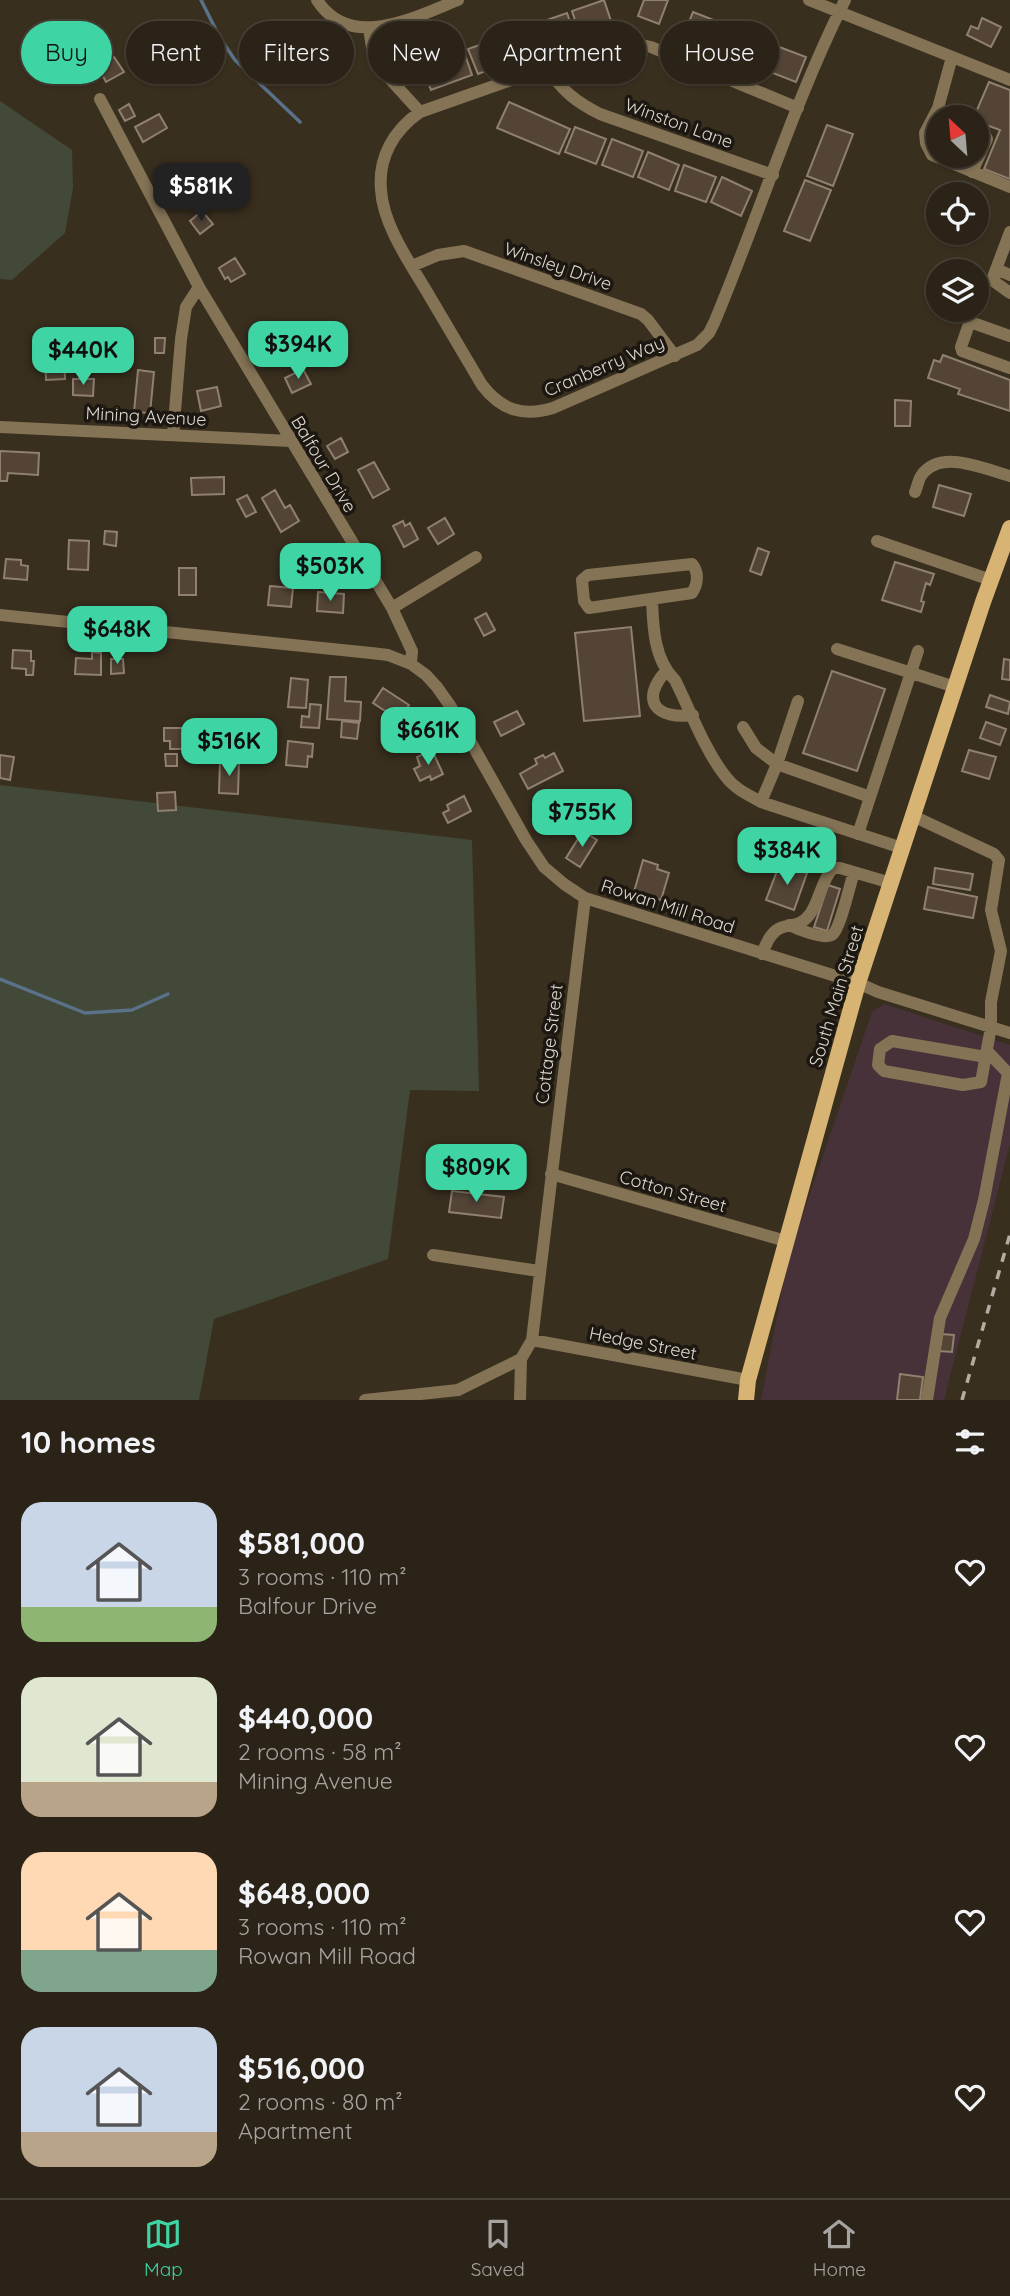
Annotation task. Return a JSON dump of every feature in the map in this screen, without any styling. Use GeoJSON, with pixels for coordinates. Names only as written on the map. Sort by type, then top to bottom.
{"type":"FeatureCollection","features":[{"type":"Feature","properties":{"kind":"main road","name":"South Main Street"},"geometry":{"type":"LineString","coordinates":[[746,1400],[748,1380],[858,983],[991,580],[1005,556],[1010,528]]}},
{"type":"Feature","properties":{"kind":"street"},"geometry":{"type":"LineString","coordinates":[[317,0],[322,8],[346,25],[368,28]]}},
{"type":"Feature","properties":{"kind":"street"},"geometry":{"type":"LineString","coordinates":[[405,21],[458,0]]}},
{"type":"Feature","properties":{"kind":"street"},"geometry":{"type":"LineString","coordinates":[[809,0],[842,6],[952,57],[1010,80]]}},
{"type":"Feature","properties":{"kind":"street","name":"Cranberry Way"},"geometry":{"type":"LineString","coordinates":[[419,112],[398,130],[386,150],[381,176],[384,206],[396,237],[482,385],[497,402],[517,411],[540,412],[675,356],[697,345],[709,333],[842,6]]}},
{"type":"Feature","properties":{"kind":"street"},"geometry":{"type":"LineString","coordinates":[[646,46],[799,108]]}},
{"type":"Feature","properties":{"kind":"street"},"geometry":{"type":"LineString","coordinates":[[939,105],[952,57]]}},
{"type":"Feature","properties":{"kind":"street"},"geometry":{"type":"LineString","coordinates":[[394,84],[419,112],[501,84]]}},
{"type":"Feature","properties":{"kind":"street","name":"Winston Lane"},"geometry":{"type":"LineString","coordinates":[[559,84],[579,103],[600,114],[773,175]]}},
{"type":"Feature","properties":{"kind":"street","name":"Balfour Drive"},"geometry":{"type":"LineString","coordinates":[[100,99],[199,288],[391,608],[412,651],[411,664]]}},
{"type":"Feature","properties":{"kind":"street"},"geometry":{"type":"LineString","coordinates":[[963,168],[1010,187]]}},
{"type":"Feature","properties":{"kind":"street"},"geometry":{"type":"LineString","coordinates":[[972,172],[974,168]]}},
{"type":"Feature","properties":{"kind":"street"},"geometry":{"type":"LineString","coordinates":[[1009,238],[992,280],[1010,293]]}},
{"type":"Feature","properties":{"kind":"street","name":"Winsley Drive"},"geometry":{"type":"LineString","coordinates":[[412,266],[438,255],[464,251],[641,314],[675,356]]}},
{"type":"Feature","properties":{"kind":"street"},"geometry":{"type":"LineString","coordinates":[[996,269],[1010,275]]}},
{"type":"Feature","properties":{"kind":"street"},"geometry":{"type":"LineString","coordinates":[[173,435],[185,318],[187,307],[199,288]]}},
{"type":"Feature","properties":{"kind":"street"},"geometry":{"type":"LineString","coordinates":[[1010,336],[973,323],[969,324],[961,346],[962,351],[1010,368]]}},
{"type":"Feature","properties":{"kind":"street","name":"Mining Avenue"},"geometry":{"type":"LineString","coordinates":[[0,427],[290,441]]}},
{"type":"Feature","properties":{"kind":"street"},"geometry":{"type":"LineString","coordinates":[[915,492],[921,476],[937,463],[952,462],[1010,476]]}},
{"type":"Feature","properties":{"kind":"street"},"geometry":{"type":"LineString","coordinates":[[877,541],[991,580]]}},
{"type":"Feature","properties":{"kind":"street"},"geometry":{"type":"LineString","coordinates":[[391,608],[476,557]]}},
{"type":"Feature","properties":{"kind":"street"},"geometry":{"type":"LineString","coordinates":[[692,564],[696,568],[697,586],[692,593],[652,600],[589,608],[584,601],[582,580],[587,575],[692,564]]}},
{"type":"Feature","properties":{"kind":"street"},"geometry":{"type":"LineString","coordinates":[[652,600],[653,625],[666,671],[675,680],[726,778],[741,791],[761,802],[902,848]]}},
{"type":"Feature","properties":{"kind":"street","name":"Rowan Mill Road"},"geometry":{"type":"LineString","coordinates":[[0,615],[372,653],[388,655],[411,664],[426,675],[451,707],[544,867],[585,898],[1010,1033]]}},
{"type":"Feature","properties":{"kind":"street"},"geometry":{"type":"LineString","coordinates":[[837,649],[955,687]]}},
{"type":"Feature","properties":{"kind":"street"},"geometry":{"type":"LineString","coordinates":[[858,834],[918,651]]}},
{"type":"Feature","properties":{"kind":"street"},"geometry":{"type":"LineString","coordinates":[[666,671],[658,679],[653,691],[654,702],[660,711],[668,716],[693,715]]}},
{"type":"Feature","properties":{"kind":"street"},"geometry":{"type":"LineString","coordinates":[[761,802],[799,701]]}},
{"type":"Feature","properties":{"kind":"street"},"geometry":{"type":"LineString","coordinates":[[743,727],[756,748],[777,764],[870,797]]}},
{"type":"Feature","properties":{"kind":"street"},"geometry":{"type":"LineString","coordinates":[[913,816],[994,854],[999,860],[991,910],[1001,951],[992,1002],[991,1027],[987,1054],[981,1082],[963,1085],[884,1071],[878,1065],[878,1054],[884,1044],[892,1041],[987,1054],[1008,1073],[984,1200],[974,1240],[940,1318],[927,1400]]}},
{"type":"Feature","properties":{"kind":"street"},"geometry":{"type":"LineString","coordinates":[[794,928],[810,915],[827,874],[833,868],[891,883]]}},
{"type":"Feature","properties":{"kind":"street"},"geometry":{"type":"LineString","coordinates":[[762,954],[768,936],[776,928],[794,928],[828,937],[833,935],[854,872]]}},
{"type":"Feature","properties":{"kind":"street","name":"Cottage Street"},"geometry":{"type":"LineString","coordinates":[[520,1400],[521,1359],[532,1339],[585,898]]}},
{"type":"Feature","properties":{"kind":"street","name":"Cotton Street"},"geometry":{"type":"LineString","coordinates":[[551,1174],[786,1241]]}},
{"type":"Feature","properties":{"kind":"street"},"geometry":{"type":"LineString","coordinates":[[433,1255],[539,1271]]}},
{"type":"Feature","properties":{"kind":"street","name":"Hedge Street"},"geometry":{"type":"LineString","coordinates":[[532,1339],[748,1380]]}},
{"type":"Feature","properties":{"kind":"street"},"geometry":{"type":"LineString","coordinates":[[365,1400],[458,1390],[521,1359]]}},
{"type":"Feature","properties":{"kind":"shaded area"},"geometry":{"type":"Polygon","coordinates":[[[884,1004],[1010,1045],[1010,1144],[944,1400],[761,1400],[788,1258],[872,1012],[884,1004]]]}},
{"type":"Feature","properties":{"kind":"green space"},"geometry":{"type":"Polygon","coordinates":[[[0,101],[72,150],[73,188],[65,233],[12,280],[0,279],[0,101]]]}},
{"type":"Feature","properties":{"kind":"green space"},"geometry":{"type":"Polygon","coordinates":[[[0,785],[472,840],[479,1091],[410,1090],[388,1259],[214,1319],[199,1400],[0,1400],[0,785]]]}},
{"type":"Feature","properties":{"kind":"building"},"geometry":{"type":"Polygon","coordinates":[[[604,0],[611,21],[575,21],[572,11],[604,0]]]}},
{"type":"Feature","properties":{"kind":"building"},"geometry":{"type":"Polygon","coordinates":[[[644,0],[668,0],[659,24],[638,16],[644,0]]]}},
{"type":"Feature","properties":{"kind":"building"},"geometry":{"type":"Polygon","coordinates":[[[693,12],[716,21],[689,21],[693,12]]]}},
{"type":"Feature","properties":{"kind":"building"},"geometry":{"type":"Polygon","coordinates":[[[567,13],[570,21],[544,21],[567,13]]]}},
{"type":"Feature","properties":{"kind":"building"},"geometry":{"type":"Polygon","coordinates":[[[982,18],[1001,27],[991,47],[967,35],[971,26],[978,29],[982,18]]]}},
{"type":"Feature","properties":{"kind":"building"},"geometry":{"type":"Polygon","coordinates":[[[479,45],[479,74],[478,74],[468,49],[479,45]]]}},
{"type":"Feature","properties":{"kind":"building"},"geometry":{"type":"Polygon","coordinates":[[[779,47],[806,57],[796,82],[779,75],[779,47]]]}},
{"type":"Feature","properties":{"kind":"building"},"geometry":{"type":"Polygon","coordinates":[[[465,55],[472,75],[465,78],[465,55]]]}},
{"type":"Feature","properties":{"kind":"building"},"geometry":{"type":"Polygon","coordinates":[[[114,57],[124,72],[112,79],[114,57]]]}},
{"type":"Feature","properties":{"kind":"building"},"geometry":{"type":"Polygon","coordinates":[[[989,82],[1010,90],[1010,179],[984,169],[989,168],[989,157],[1000,130],[989,126],[989,105],[979,105],[989,82]]]}},
{"type":"Feature","properties":{"kind":"building"},"geometry":{"type":"Polygon","coordinates":[[[429,84],[447,84],[431,90],[429,84]]]}},
{"type":"Feature","properties":{"kind":"building"},"geometry":{"type":"Polygon","coordinates":[[[509,102],[570,129],[559,154],[497,128],[509,102]]]}},
{"type":"Feature","properties":{"kind":"building"},"geometry":{"type":"Polygon","coordinates":[[[129,104],[135,116],[125,121],[119,110],[129,104]]]}},
{"type":"Feature","properties":{"kind":"building"},"geometry":{"type":"Polygon","coordinates":[[[159,114],[167,128],[143,142],[135,127],[159,114]]]}},
{"type":"Feature","properties":{"kind":"building"},"geometry":{"type":"Polygon","coordinates":[[[827,125],[853,134],[833,186],[807,176],[827,125]]]}},
{"type":"Feature","properties":{"kind":"building"},"geometry":{"type":"Polygon","coordinates":[[[575,127],[606,139],[596,164],[565,152],[575,127]]]}},
{"type":"Feature","properties":{"kind":"building"},"geometry":{"type":"Polygon","coordinates":[[[612,139],[643,151],[633,177],[602,165],[612,139]]]}},
{"type":"Feature","properties":{"kind":"building"},"geometry":{"type":"Polygon","coordinates":[[[648,152],[679,165],[669,190],[638,177],[648,152]]]}},
{"type":"Feature","properties":{"kind":"building"},"geometry":{"type":"Polygon","coordinates":[[[684,165],[716,177],[706,202],[675,191],[684,165]]]}},
{"type":"Feature","properties":{"kind":"building"},"geometry":{"type":"Polygon","coordinates":[[[722,177],[752,191],[741,216],[711,202],[722,177]]]}},
{"type":"Feature","properties":{"kind":"building"},"geometry":{"type":"Polygon","coordinates":[[[805,180],[831,190],[810,241],[784,231],[805,180]]]}},
{"type":"Feature","properties":{"kind":"building"},"geometry":{"type":"Polygon","coordinates":[[[202,211],[213,224],[200,234],[190,221],[202,211]]]}},
{"type":"Feature","properties":{"kind":"building"},"geometry":{"type":"Polygon","coordinates":[[[235,258],[245,274],[231,282],[228,277],[225,279],[219,268],[235,258]]]}},
{"type":"Feature","properties":{"kind":"building"},"geometry":{"type":"Polygon","coordinates":[[[155,338],[165,338],[164,353],[155,353],[155,338]]]}},
{"type":"Feature","properties":{"kind":"building"},"geometry":{"type":"Polygon","coordinates":[[[91,340],[107,340],[107,354],[91,354],[91,340]]]}},
{"type":"Feature","properties":{"kind":"building"},"geometry":{"type":"Polygon","coordinates":[[[64,352],[65,379],[46,380],[45,353],[64,352]]]}},
{"type":"Feature","properties":{"kind":"building"},"geometry":{"type":"Polygon","coordinates":[[[943,355],[1010,380],[1010,411],[958,394],[960,389],[928,378],[934,360],[940,362],[943,355]]]}},
{"type":"Feature","properties":{"kind":"building"},"geometry":{"type":"Polygon","coordinates":[[[303,369],[311,384],[292,393],[285,378],[303,369]]]}},
{"type":"Feature","properties":{"kind":"building"},"geometry":{"type":"Polygon","coordinates":[[[138,370],[154,372],[150,413],[134,412],[138,370]]]}},
{"type":"Feature","properties":{"kind":"building"},"geometry":{"type":"Polygon","coordinates":[[[73,379],[94,379],[93,396],[73,395],[73,379]]]}},
{"type":"Feature","properties":{"kind":"building"},"geometry":{"type":"Polygon","coordinates":[[[217,387],[221,406],[201,411],[197,391],[217,387]]]}},
{"type":"Feature","properties":{"kind":"building"},"geometry":{"type":"Polygon","coordinates":[[[895,400],[911,401],[910,426],[895,426],[895,400]]]}},
{"type":"Feature","properties":{"kind":"building"},"geometry":{"type":"Polygon","coordinates":[[[341,438],[348,452],[335,459],[327,446],[341,438]]]}},
{"type":"Feature","properties":{"kind":"building"},"geometry":{"type":"Polygon","coordinates":[[[0,451],[39,453],[38,475],[8,473],[7,481],[0,481],[0,451]]]}},
{"type":"Feature","properties":{"kind":"building"},"geometry":{"type":"Polygon","coordinates":[[[374,462],[389,489],[373,498],[358,470],[374,462]]]}},
{"type":"Feature","properties":{"kind":"building"},"geometry":{"type":"Polygon","coordinates":[[[224,477],[224,494],[192,495],[191,478],[224,477]]]}},
{"type":"Feature","properties":{"kind":"building"},"geometry":{"type":"Polygon","coordinates":[[[939,485],[971,494],[964,516],[933,507],[939,485]]]}},
{"type":"Feature","properties":{"kind":"building"},"geometry":{"type":"Polygon","coordinates":[[[275,490],[285,508],[290,505],[299,521],[281,532],[262,498],[275,490]]]}},
{"type":"Feature","properties":{"kind":"building"},"geometry":{"type":"Polygon","coordinates":[[[247,495],[256,512],[246,517],[237,500],[247,495]]]}},
{"type":"Feature","properties":{"kind":"building"},"geometry":{"type":"Polygon","coordinates":[[[445,518],[454,534],[438,544],[428,528],[445,518]]]}},
{"type":"Feature","properties":{"kind":"building"},"geometry":{"type":"Polygon","coordinates":[[[403,521],[405,526],[410,523],[418,539],[404,547],[393,526],[403,521]]]}},
{"type":"Feature","properties":{"kind":"building"},"geometry":{"type":"Polygon","coordinates":[[[105,531],[117,532],[116,546],[104,544],[105,531]]]}},
{"type":"Feature","properties":{"kind":"building"},"geometry":{"type":"Polygon","coordinates":[[[69,540],[89,541],[88,570],[68,569],[69,540]]]}},
{"type":"Feature","properties":{"kind":"building"},"geometry":{"type":"Polygon","coordinates":[[[758,548],[769,552],[761,575],[750,571],[758,548]]]}},
{"type":"Feature","properties":{"kind":"building"},"geometry":{"type":"Polygon","coordinates":[[[6,559],[21,560],[21,565],[28,566],[27,580],[4,578],[6,559]]]}},
{"type":"Feature","properties":{"kind":"building"},"geometry":{"type":"Polygon","coordinates":[[[895,562],[934,574],[930,585],[926,583],[921,612],[882,600],[895,562]]]}},
{"type":"Feature","properties":{"kind":"building"},"geometry":{"type":"Polygon","coordinates":[[[179,568],[196,568],[196,595],[179,595],[179,568]]]}},
{"type":"Feature","properties":{"kind":"building"},"geometry":{"type":"Polygon","coordinates":[[[270,586],[293,588],[291,607],[268,605],[270,586]]]}},
{"type":"Feature","properties":{"kind":"building"},"geometry":{"type":"Polygon","coordinates":[[[318,592],[344,594],[343,613],[317,611],[318,592]]]}},
{"type":"Feature","properties":{"kind":"building"},"geometry":{"type":"Polygon","coordinates":[[[486,613],[495,630],[484,636],[475,619],[486,613]]]}},
{"type":"Feature","properties":{"kind":"building"},"geometry":{"type":"Polygon","coordinates":[[[631,627],[640,716],[584,721],[575,633],[631,627]]]}},
{"type":"Feature","properties":{"kind":"building"},"geometry":{"type":"Polygon","coordinates":[[[13,650],[31,651],[31,661],[34,661],[33,675],[26,675],[26,669],[12,668],[13,650]]]}},
{"type":"Feature","properties":{"kind":"building"},"geometry":{"type":"Polygon","coordinates":[[[92,652],[101,653],[101,675],[75,674],[76,658],[92,659],[92,652]]]}},
{"type":"Feature","properties":{"kind":"building"},"geometry":{"type":"Polygon","coordinates":[[[111,659],[123,659],[124,673],[111,674],[111,659]]]}},
{"type":"Feature","properties":{"kind":"building"},"geometry":{"type":"Polygon","coordinates":[[[1004,659],[1010,660],[1010,680],[1002,679],[1004,659]]]}},
{"type":"Feature","properties":{"kind":"building"},"geometry":{"type":"Polygon","coordinates":[[[832,671],[885,689],[857,771],[803,753],[832,671]]]}},
{"type":"Feature","properties":{"kind":"building"},"geometry":{"type":"Polygon","coordinates":[[[330,677],[346,677],[345,701],[361,702],[360,721],[327,719],[330,677]]]}},
{"type":"Feature","properties":{"kind":"building"},"geometry":{"type":"Polygon","coordinates":[[[291,678],[308,680],[306,708],[288,707],[291,678]]]}},
{"type":"Feature","properties":{"kind":"building"},"geometry":{"type":"Polygon","coordinates":[[[383,688],[409,705],[399,720],[373,703],[383,688]]]}},
{"type":"Feature","properties":{"kind":"building"},"geometry":{"type":"Polygon","coordinates":[[[990,695],[1010,702],[1008,714],[986,707],[990,695]]]}},
{"type":"Feature","properties":{"kind":"building"},"geometry":{"type":"Polygon","coordinates":[[[310,704],[321,705],[319,728],[301,727],[302,716],[309,717],[310,704]]]}},
{"type":"Feature","properties":{"kind":"building"},"geometry":{"type":"Polygon","coordinates":[[[517,711],[524,724],[501,736],[494,722],[517,711]]]}},
{"type":"Feature","properties":{"kind":"building"},"geometry":{"type":"Polygon","coordinates":[[[231,720],[243,721],[243,741],[231,741],[231,720]]]}},
{"type":"Feature","properties":{"kind":"building"},"geometry":{"type":"Polygon","coordinates":[[[342,721],[359,723],[357,739],[341,737],[342,721]]]}},
{"type":"Feature","properties":{"kind":"building"},"geometry":{"type":"Polygon","coordinates":[[[986,722],[1006,729],[1000,745],[980,738],[986,722]]]}},
{"type":"Feature","properties":{"kind":"building"},"geometry":{"type":"Polygon","coordinates":[[[164,728],[194,728],[194,749],[170,749],[170,741],[164,741],[164,728]]]}},
{"type":"Feature","properties":{"kind":"building"},"geometry":{"type":"Polygon","coordinates":[[[288,741],[313,744],[312,757],[308,756],[307,767],[286,765],[288,741]]]}},
{"type":"Feature","properties":{"kind":"building"},"geometry":{"type":"Polygon","coordinates":[[[432,750],[443,774],[431,780],[430,776],[420,781],[414,769],[420,766],[417,757],[432,750]]]}},
{"type":"Feature","properties":{"kind":"building"},"geometry":{"type":"Polygon","coordinates":[[[969,750],[996,757],[989,779],[962,771],[969,750]]]}},
{"type":"Feature","properties":{"kind":"building"},"geometry":{"type":"Polygon","coordinates":[[[554,753],[563,771],[528,789],[520,774],[537,764],[535,759],[554,753]]]}},
{"type":"Feature","properties":{"kind":"building"},"geometry":{"type":"Polygon","coordinates":[[[165,754],[177,754],[177,766],[166,766],[165,754]]]}},
{"type":"Feature","properties":{"kind":"building"},"geometry":{"type":"Polygon","coordinates":[[[0,755],[14,757],[10,780],[0,778],[0,755]]]}},
{"type":"Feature","properties":{"kind":"building"},"geometry":{"type":"Polygon","coordinates":[[[220,761],[239,762],[238,794],[219,793],[220,761]]]}},
{"type":"Feature","properties":{"kind":"building"},"geometry":{"type":"Polygon","coordinates":[[[175,792],[176,810],[158,811],[157,793],[175,792]]]}},
{"type":"Feature","properties":{"kind":"building"},"geometry":{"type":"Polygon","coordinates":[[[464,796],[471,811],[448,823],[443,813],[449,810],[447,805],[464,796]]]}},
{"type":"Feature","properties":{"kind":"building"},"geometry":{"type":"Polygon","coordinates":[[[583,831],[597,840],[580,867],[566,858],[583,831]]]}},
{"type":"Feature","properties":{"kind":"building"},"geometry":{"type":"Polygon","coordinates":[[[643,860],[658,865],[657,869],[669,873],[661,900],[634,892],[643,860]]]}},
{"type":"Feature","properties":{"kind":"building"},"geometry":{"type":"Polygon","coordinates":[[[780,863],[807,873],[794,910],[766,900],[780,863]]]}},
{"type":"Feature","properties":{"kind":"building"},"geometry":{"type":"Polygon","coordinates":[[[935,868],[973,874],[970,890],[933,884],[935,868]]]}},
{"type":"Feature","properties":{"kind":"building"},"geometry":{"type":"Polygon","coordinates":[[[828,885],[840,889],[827,931],[814,927],[828,885]]]}},
{"type":"Feature","properties":{"kind":"building"},"geometry":{"type":"Polygon","coordinates":[[[928,887],[977,897],[973,918],[924,909],[928,887]]]}},
{"type":"Feature","properties":{"kind":"building"},"geometry":{"type":"Polygon","coordinates":[[[452,1191],[504,1197],[501,1218],[449,1212],[452,1191]]]}},
{"type":"Feature","properties":{"kind":"building"},"geometry":{"type":"Polygon","coordinates":[[[941,1334],[954,1335],[952,1352],[939,1351],[941,1334]]]}},
{"type":"Feature","properties":{"kind":"building"},"geometry":{"type":"Polygon","coordinates":[[[900,1374],[923,1377],[920,1400],[897,1400],[900,1374]]]}},
{"type":"Feature","properties":{"kind":"waterway"},"geometry":{"type":"LineString","coordinates":[[201,0],[220,38],[235,60],[300,122]]}},
{"type":"Feature","properties":{"kind":"waterway"},"geometry":{"type":"LineString","coordinates":[[0,979],[85,1013],[132,1010],[168,994]]}},
{"type":"Feature","properties":{"kind":"railway"},"geometry":{"type":"LineString","coordinates":[[962,1400],[1010,1234]]}}]}
